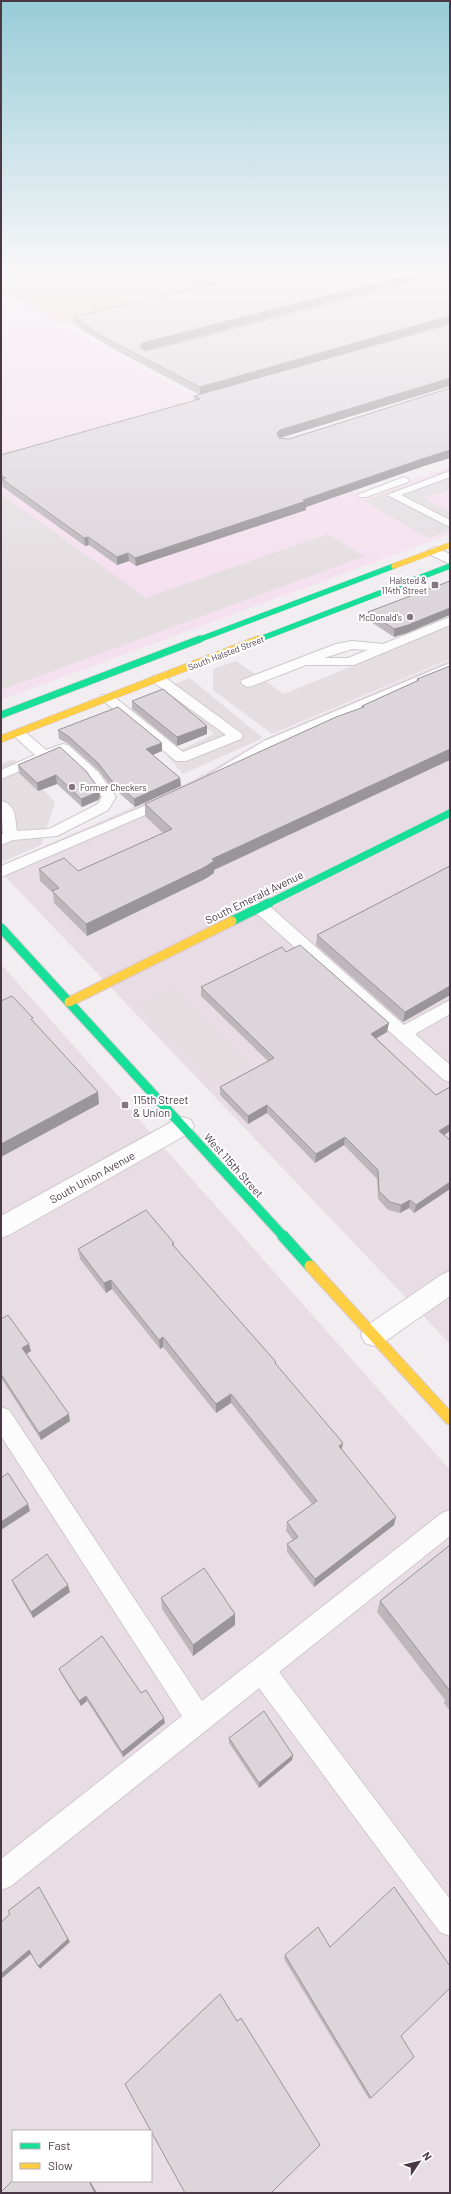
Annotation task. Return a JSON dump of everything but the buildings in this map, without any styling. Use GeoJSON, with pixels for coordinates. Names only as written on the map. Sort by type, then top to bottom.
{"type":"FeatureCollection","features":[{"type":"Feature","properties":{"kind":"main road","name":"South Halsted Street"},"geometry":{"type":"LineString","coordinates":[[1,715],[450,545]]}},
{"type":"Feature","properties":{"kind":"main road","name":"South Halsted Street"},"geometry":{"type":"LineString","coordinates":[[1,739],[450,566]]}},
{"type":"Feature","properties":{"kind":"main road","name":"South Emerald Avenue"},"geometry":{"type":"LineString","coordinates":[[69,1002],[450,814]]}},
{"type":"Feature","properties":{"kind":"main road","name":"West 115th Street"},"geometry":{"type":"LineString","coordinates":[[1,928],[450,1419]]}},
{"type":"Feature","properties":{"kind":"street"},"geometry":{"type":"LineString","coordinates":[[434,551],[450,560]]}},
{"type":"Feature","properties":{"kind":"street","name":"South Union Avenue"},"geometry":{"type":"LineString","coordinates":[[1,1228],[183,1126]]}},
{"type":"Feature","properties":{"kind":"street"},"geometry":{"type":"LineString","coordinates":[[374,1335],[450,1282]]}},
{"type":"Feature","properties":{"kind":"lane"},"geometry":{"type":"LineString","coordinates":[[362,495],[450,464]]}},
{"type":"Feature","properties":{"kind":"lane"},"geometry":{"type":"LineString","coordinates":[[450,474],[392,495],[450,524]]}},
{"type":"Feature","properties":{"kind":"lane"},"geometry":{"type":"LineString","coordinates":[[247,683],[340,647],[352,646],[385,648],[450,621]]}},
{"type":"Feature","properties":{"kind":"lane"},"geometry":{"type":"LineString","coordinates":[[204,781],[269,744],[450,667]]}},
{"type":"Feature","properties":{"kind":"lane"},"geometry":{"type":"LineString","coordinates":[[107,698],[181,758],[236,736],[158,679]]}},
{"type":"Feature","properties":{"kind":"lane"},"geometry":{"type":"LineString","coordinates":[[18,733],[45,757]]}},
{"type":"Feature","properties":{"kind":"lane"},"geometry":{"type":"LineString","coordinates":[[1,775],[63,748],[93,775],[109,797],[103,807],[52,833],[6,838],[6,809],[1,805]]}},
{"type":"Feature","properties":{"kind":"lane"},"geometry":{"type":"LineString","coordinates":[[1,872],[179,795]]}},
{"type":"Feature","properties":{"kind":"lane"},"geometry":{"type":"LineString","coordinates":[[260,907],[450,1075]]}},
{"type":"Feature","properties":{"kind":"lane"},"geometry":{"type":"LineString","coordinates":[[403,1033],[450,1006]]}},
{"type":"Feature","properties":{"kind":"lane"},"geometry":{"type":"LineString","coordinates":[[1,1417],[199,1719]]}},
{"type":"Feature","properties":{"kind":"lane"},"geometry":{"type":"LineString","coordinates":[[1,1876],[450,1521]]}},
{"type":"Feature","properties":{"kind":"lane"},"geometry":{"type":"LineString","coordinates":[[262,1670],[450,1922]]}},
{"type":"Feature","properties":{"kind":"shaded area"},"geometry":{"type":"Polygon","coordinates":[[[1,370],[146,370],[198,399],[188,402],[362,497],[450,467],[450,534],[1,700],[1,370]]]}},
{"type":"Feature","properties":{"kind":"shaded area"},"geometry":{"type":"Polygon","coordinates":[[[450,470],[450,489],[424,498],[450,513],[450,530],[428,538],[364,501],[450,470]]]}},
{"type":"Feature","properties":{"kind":"shaded area"},"geometry":{"type":"Polygon","coordinates":[[[1,494],[146,598],[327,534],[365,556],[1,690],[1,494]]]}},
{"type":"Feature","properties":{"kind":"shaded area"},"geometry":{"type":"Polygon","coordinates":[[[450,626],[450,659],[272,734],[213,690],[213,669],[236,661],[284,694],[450,626]]]}},
{"type":"Feature","properties":{"kind":"shaded area"},"geometry":{"type":"Polygon","coordinates":[[[450,660],[450,1344],[1,872],[1,865],[186,784],[269,737],[450,660]]]}},
{"type":"Feature","properties":{"kind":"shaded area"},"geometry":{"type":"Polygon","coordinates":[[[190,678],[263,738],[183,774],[167,756],[214,734],[161,689],[190,678]]]}},
{"type":"Feature","properties":{"kind":"shaded area"},"geometry":{"type":"Polygon","coordinates":[[[14,759],[55,802],[41,845],[2,862],[1,764],[14,759]]]}},
{"type":"Feature","properties":{"kind":"shaded area"},"geometry":{"type":"Polygon","coordinates":[[[1,964],[450,1470],[450,2193],[1,2193],[1,964]]]}},
{"type":"Feature","properties":{"kind":"shaded area"},"geometry":{"type":"Polygon","coordinates":[[[172,989],[248,1065],[214,1084],[138,1006],[172,989]]]}},
{"type":"Feature","properties":{"kind":"traffic: fast"},"geometry":{"type":"LineString","coordinates":[[1,715],[394,566]]}},
{"type":"Feature","properties":{"kind":"traffic: fast"},"geometry":{"type":"LineString","coordinates":[[260,639],[450,566]]}},
{"type":"Feature","properties":{"kind":"traffic: fast"},"geometry":{"type":"LineString","coordinates":[[232,921],[450,813]]}},
{"type":"Feature","properties":{"kind":"traffic: fast"},"geometry":{"type":"LineString","coordinates":[[1,928],[310,1266]]}},
{"type":"Feature","properties":{"kind":"traffic: slow"},"geometry":{"type":"LineString","coordinates":[[394,566],[450,545]]}},
{"type":"Feature","properties":{"kind":"traffic: slow"},"geometry":{"type":"LineString","coordinates":[[1,739],[260,639]]}},
{"type":"Feature","properties":{"kind":"traffic: slow"},"geometry":{"type":"LineString","coordinates":[[69,1002],[232,921]]}},
{"type":"Feature","properties":{"kind":"traffic: slow"},"geometry":{"type":"LineString","coordinates":[[310,1266],[450,1419]]}},
{"type":"Feature","properties":{"kind":"place","name":"Halsted & 114th Street"},"geometry":{"type":"Point","coordinates":[435,585]}},
{"type":"Feature","properties":{"kind":"place","name":"McDonald's"},"geometry":{"type":"Point","coordinates":[410,617]}},
{"type":"Feature","properties":{"kind":"place","name":"Former Checkers"},"geometry":{"type":"Point","coordinates":[72,787]}},
{"type":"Feature","properties":{"kind":"place","name":"115th Street & Union"},"geometry":{"type":"Point","coordinates":[125,1105]}}]}
